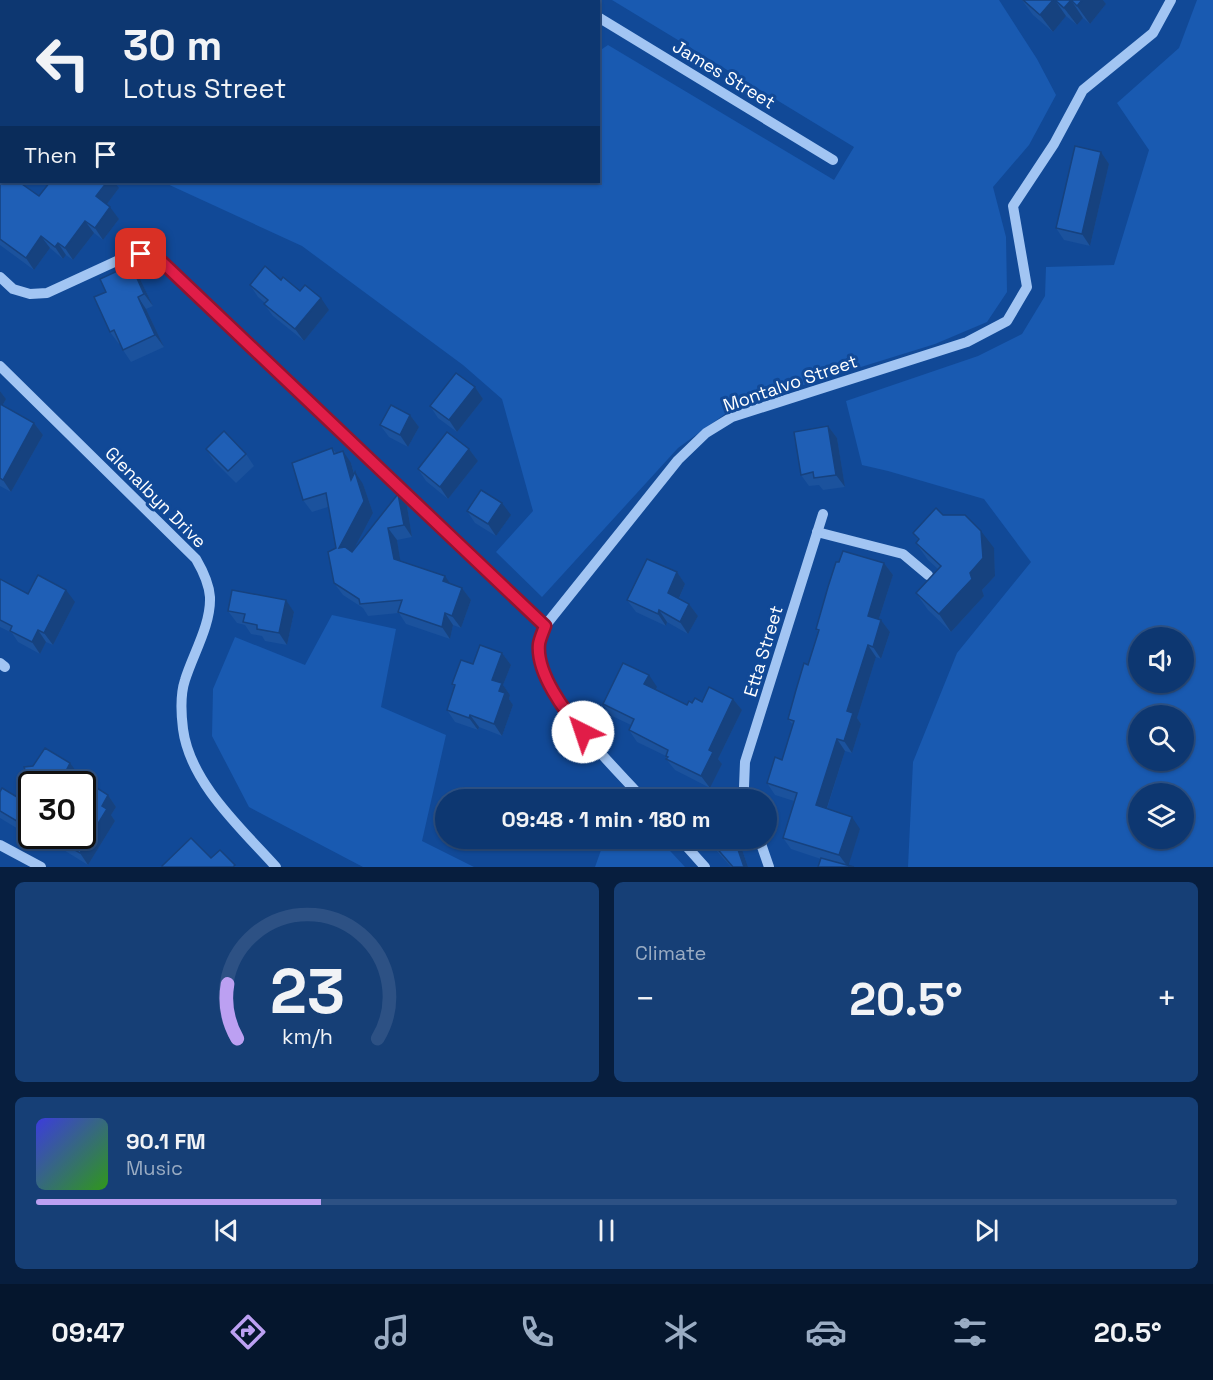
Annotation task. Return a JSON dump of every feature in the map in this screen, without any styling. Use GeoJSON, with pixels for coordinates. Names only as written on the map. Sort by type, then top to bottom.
{"type":"FeatureCollection","features":[{"type":"Feature","properties":{"kind":"street","name":"Montalvo Street"},"geometry":{"type":"LineString","coordinates":[[545,626],[678,460],[706,433],[732,417],[967,342],[1007,321],[1027,287],[1013,206],[1054,144],[1083,90],[1153,33],[1171,0]]}},
{"type":"Feature","properties":{"kind":"street","name":"James Street"},"geometry":{"type":"LineString","coordinates":[[600,18],[833,160]]}},
{"type":"Feature","properties":{"kind":"street"},"geometry":{"type":"LineString","coordinates":[[0,277],[13,288],[30,294],[47,293],[121,259],[141,254],[162,262],[545,626],[539,645],[542,663],[556,699],[634,789]]}},
{"type":"Feature","properties":{"kind":"street","name":"Glenalbyn Drive"},"geometry":{"type":"LineString","coordinates":[[0,366],[196,559],[206,577],[210,598],[206,620],[184,682],[181,706],[183,731],[190,757],[212,795],[276,867]]}},
{"type":"Feature","properties":{"kind":"street","name":"Etta Street"},"geometry":{"type":"LineString","coordinates":[[744,789],[746,762],[823,514]]}},
{"type":"Feature","properties":{"kind":"street"},"geometry":{"type":"LineString","coordinates":[[817,532],[903,554],[928,575]]}},
{"type":"Feature","properties":{"kind":"street"},"geometry":{"type":"LineString","coordinates":[[0,845],[41,867]]}},
{"type":"Feature","properties":{"kind":"street"},"geometry":{"type":"LineString","coordinates":[[689,849],[705,867]]}},
{"type":"Feature","properties":{"kind":"street"},"geometry":{"type":"LineString","coordinates":[[763,849],[769,867]]}},
{"type":"Feature","properties":{"kind":"shaded area"},"geometry":{"type":"Polygon","coordinates":[[[612,0],[999,0],[1037,59],[1056,95],[1029,145],[993,187],[1006,237],[1007,292],[987,322],[935,344],[761,398],[725,414],[678,448],[542,597],[496,552],[533,511],[502,399],[463,365],[302,246],[165,183],[600,183],[600,50],[608,45],[834,180],[854,147],[612,0]]]}},
{"type":"Feature","properties":{"kind":"shaded area"},"geometry":{"type":"Polygon","coordinates":[[[1197,0],[1213,0],[1213,867],[908,867],[913,762],[957,653],[1031,562],[984,499],[862,465],[846,401],[978,356],[1022,334],[1045,296],[1046,267],[1114,265],[1149,150],[1117,103],[1179,48],[1197,0]]]}},
{"type":"Feature","properties":{"kind":"shaded area"},"geometry":{"type":"Polygon","coordinates":[[[332,615],[396,629],[381,707],[446,735],[422,841],[474,867],[363,867],[249,807],[212,736],[213,689],[235,637],[305,665],[332,615]]]}},
{"type":"Feature","properties":{"kind":"shaded area"},"geometry":{"type":"Polygon","coordinates":[[[601,849],[668,849],[685,867],[595,867],[601,849]]]}},
{"type":"Feature","properties":{"kind":"building"},"geometry":{"type":"Polygon","coordinates":[[[1023,0],[1053,0],[1040,15],[1023,0]]]}},
{"type":"Feature","properties":{"kind":"building"},"geometry":{"type":"Polygon","coordinates":[[[1055,0],[1071,0],[1064,8],[1055,0]]]}},
{"type":"Feature","properties":{"kind":"building"},"geometry":{"type":"Polygon","coordinates":[[[1071,0],[1082,0],[1077,6],[1071,0]]]}},
{"type":"Feature","properties":{"kind":"building"},"geometry":{"type":"Polygon","coordinates":[[[1075,146],[1101,152],[1082,234],[1056,228],[1075,146]]]}},
{"type":"Feature","properties":{"kind":"building"},"geometry":{"type":"Polygon","coordinates":[[[0,183],[20,183],[39,196],[49,183],[106,183],[96,196],[110,207],[95,228],[85,221],[65,248],[58,243],[55,247],[41,236],[26,258],[0,239],[0,183]]]}},
{"type":"Feature","properties":{"kind":"building"},"geometry":{"type":"Polygon","coordinates":[[[265,266],[281,280],[283,277],[300,291],[305,285],[321,298],[295,329],[264,304],[268,300],[250,285],[265,266]]]}},
{"type":"Feature","properties":{"kind":"building"},"geometry":{"type":"Polygon","coordinates":[[[126,267],[127,269],[132,267],[144,294],[138,297],[155,335],[123,350],[114,330],[110,332],[94,297],[106,292],[100,279],[126,267]]]}},
{"type":"Feature","properties":{"kind":"building"},"geometry":{"type":"Polygon","coordinates":[[[456,373],[475,387],[449,420],[430,406],[456,373]]]}},
{"type":"Feature","properties":{"kind":"building"},"geometry":{"type":"Polygon","coordinates":[[[0,404],[34,423],[3,480],[0,478],[0,404]]]}},
{"type":"Feature","properties":{"kind":"building"},"geometry":{"type":"Polygon","coordinates":[[[391,405],[410,415],[400,435],[380,425],[391,405]]]}},
{"type":"Feature","properties":{"kind":"building"},"geometry":{"type":"Polygon","coordinates":[[[828,426],[836,475],[814,478],[813,472],[801,475],[794,432],[828,426]]]}},
{"type":"Feature","properties":{"kind":"building"},"geometry":{"type":"Polygon","coordinates":[[[224,431],[246,454],[228,471],[206,449],[224,431]]]}},
{"type":"Feature","properties":{"kind":"building"},"geometry":{"type":"Polygon","coordinates":[[[447,432],[469,449],[440,487],[418,469],[447,432]]]}},
{"type":"Feature","properties":{"kind":"building"},"geometry":{"type":"Polygon","coordinates":[[[332,448],[334,454],[343,451],[351,480],[355,472],[364,501],[339,548],[345,547],[352,552],[398,494],[404,525],[388,528],[394,559],[445,576],[443,581],[462,588],[452,616],[445,613],[442,627],[398,612],[402,600],[360,604],[359,599],[334,583],[328,552],[336,548],[326,493],[303,500],[292,463],[332,448]]]}},
{"type":"Feature","properties":{"kind":"building"},"geometry":{"type":"Polygon","coordinates":[[[481,490],[502,503],[488,524],[467,511],[481,490]]]}},
{"type":"Feature","properties":{"kind":"building"},"geometry":{"type":"Polygon","coordinates":[[[936,508],[943,515],[965,515],[981,531],[983,558],[970,573],[972,579],[939,614],[916,593],[941,566],[916,543],[919,539],[913,533],[936,508]]]}},
{"type":"Feature","properties":{"kind":"building"},"geometry":{"type":"Polygon","coordinates":[[[843,551],[884,563],[868,616],[881,620],[873,647],[868,645],[847,711],[853,713],[844,741],[837,739],[816,805],[852,817],[839,855],[783,838],[797,793],[767,783],[775,757],[782,760],[794,721],[788,719],[796,690],[804,663],[808,665],[819,630],[816,629],[828,587],[836,562],[839,562],[843,551]]]}},
{"type":"Feature","properties":{"kind":"building"},"geometry":{"type":"Polygon","coordinates":[[[647,559],[677,572],[668,593],[689,604],[680,622],[659,610],[658,614],[627,600],[647,559]]]}},
{"type":"Feature","properties":{"kind":"building"},"geometry":{"type":"Polygon","coordinates":[[[38,575],[66,590],[44,633],[38,630],[32,642],[10,631],[12,626],[0,620],[0,579],[28,594],[38,575]]]}},
{"type":"Feature","properties":{"kind":"building"},"geometry":{"type":"Polygon","coordinates":[[[232,590],[286,600],[279,633],[257,629],[257,625],[243,622],[245,614],[228,611],[232,590]]]}},
{"type":"Feature","properties":{"kind":"building"},"geometry":{"type":"Polygon","coordinates":[[[480,645],[502,653],[492,680],[502,683],[499,691],[505,693],[494,724],[447,710],[455,685],[452,684],[461,660],[473,664],[480,645]]]}},
{"type":"Feature","properties":{"kind":"building"},"geometry":{"type":"Polygon","coordinates":[[[623,663],[649,675],[644,684],[687,705],[695,698],[702,702],[709,687],[733,699],[709,750],[713,752],[701,776],[666,759],[668,750],[629,730],[634,719],[603,704],[623,663]]]}},
{"type":"Feature","properties":{"kind":"building"},"geometry":{"type":"Polygon","coordinates":[[[45,748],[70,763],[67,769],[70,771],[25,771],[24,767],[33,766],[45,748]]]}},
{"type":"Feature","properties":{"kind":"building"},"geometry":{"type":"Polygon","coordinates":[[[96,787],[108,795],[102,806],[107,809],[96,827],[96,787]]]}},
{"type":"Feature","properties":{"kind":"building"},"geometry":{"type":"Polygon","coordinates":[[[2,788],[18,798],[18,822],[0,811],[2,788]]]}},
{"type":"Feature","properties":{"kind":"building"},"geometry":{"type":"Polygon","coordinates":[[[191,838],[211,858],[220,850],[235,865],[233,867],[162,867],[191,838]]]}},
{"type":"Feature","properties":{"kind":"building"},"geometry":{"type":"Polygon","coordinates":[[[717,849],[738,849],[744,867],[733,867],[717,849]]]}},
{"type":"Feature","properties":{"kind":"building"},"geometry":{"type":"Polygon","coordinates":[[[821,858],[854,867],[818,867],[821,858]]]}},
{"type":"Feature","properties":{"kind":"route"},"geometry":{"type":"LineString","coordinates":[[141,254],[162,262],[545,626],[539,645],[548,681],[556,699],[583,732]]}}]}
